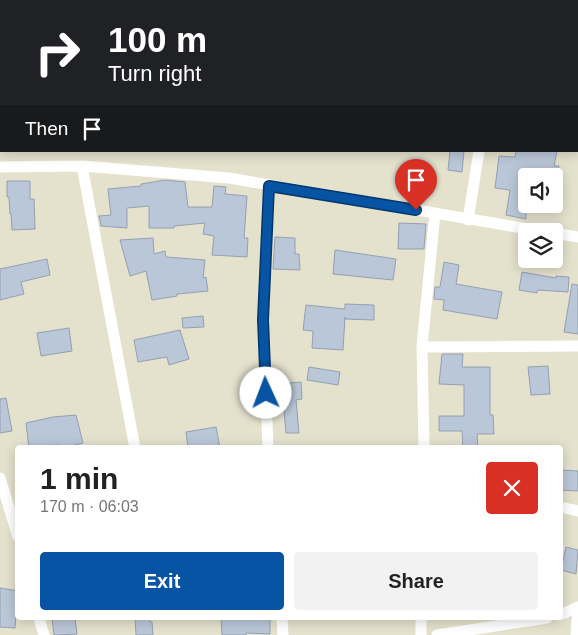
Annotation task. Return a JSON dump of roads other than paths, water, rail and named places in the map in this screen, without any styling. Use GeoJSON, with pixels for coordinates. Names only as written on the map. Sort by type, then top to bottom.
{"type":"FeatureCollection","features":[{"type":"Feature","properties":{"kind":"street"},"geometry":{"type":"LineString","coordinates":[[468,220],[479,152]]}},
{"type":"Feature","properties":{"kind":"street"},"geometry":{"type":"LineString","coordinates":[[0,167],[82,166],[229,178],[518,228]]}},
{"type":"Feature","properties":{"kind":"street"},"geometry":{"type":"LineString","coordinates":[[82,166],[134,445]]}},
{"type":"Feature","properties":{"kind":"street"},"geometry":{"type":"LineString","coordinates":[[268,445],[263,320],[269,186]]}},
{"type":"Feature","properties":{"kind":"street"},"geometry":{"type":"LineString","coordinates":[[424,445],[422,347],[435,213]]}},
{"type":"Feature","properties":{"kind":"street"},"geometry":{"type":"LineString","coordinates":[[563,235],[578,237]]}},
{"type":"Feature","properties":{"kind":"street"},"geometry":{"type":"LineString","coordinates":[[422,347],[578,346]]}},
{"type":"Feature","properties":{"kind":"street"},"geometry":{"type":"LineString","coordinates":[[0,478],[15,527]]}},
{"type":"Feature","properties":{"kind":"street"},"geometry":{"type":"LineString","coordinates":[[563,508],[578,511]]}},
{"type":"Feature","properties":{"kind":"street"},"geometry":{"type":"LineString","coordinates":[[563,614],[578,608],[576,635]]}},
{"type":"Feature","properties":{"kind":"street"},"geometry":{"type":"LineString","coordinates":[[40,620],[44,635]]}},
{"type":"Feature","properties":{"kind":"street"},"geometry":{"type":"LineString","coordinates":[[282,620],[283,635]]}},
{"type":"Feature","properties":{"kind":"street"},"geometry":{"type":"LineString","coordinates":[[421,620],[421,635]]}},
{"type":"Feature","properties":{"kind":"street"},"geometry":{"type":"LineString","coordinates":[[437,635],[486,631],[538,620]]}}]}
